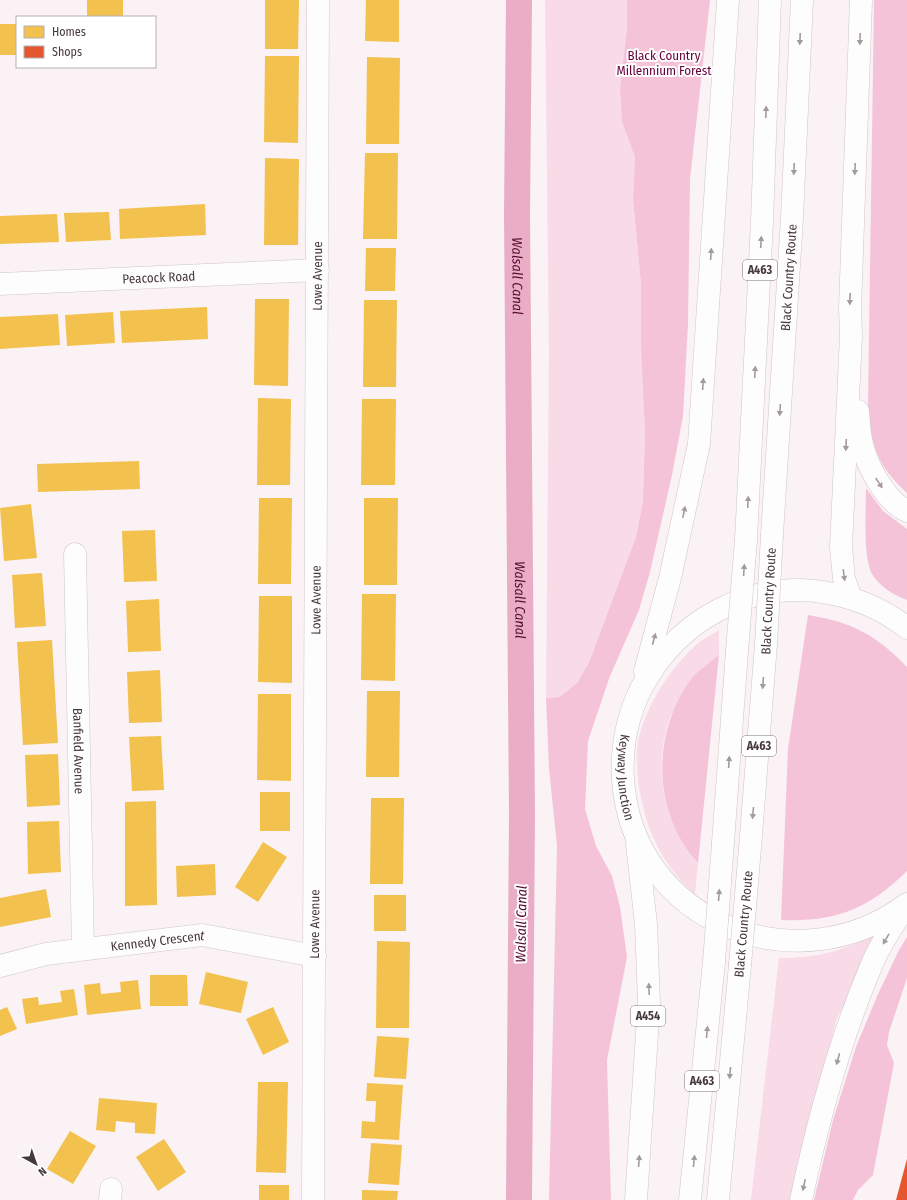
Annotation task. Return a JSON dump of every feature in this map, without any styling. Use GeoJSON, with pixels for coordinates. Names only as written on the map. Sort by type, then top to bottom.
{"type":"FeatureCollection","features":[{"type":"Feature","properties":{"kind":"main road","name":"Lowe Avenue"},"geometry":{"type":"LineString","coordinates":[[313,1200],[318,0]]}},
{"type":"Feature","properties":{"kind":"main road"},"geometry":{"type":"LineString","coordinates":[[640,690],[670,578],[699,444],[728,0]]}},
{"type":"Feature","properties":{"kind":"main road","name":"Black Country Route"},"geometry":{"type":"LineString","coordinates":[[690,1200],[714,962],[746,540],[762,221],[770,0]]}},
{"type":"Feature","properties":{"kind":"main road","name":"Black Country Route"},"geometry":{"type":"LineString","coordinates":[[718,1200],[740,965],[766,644],[792,218],[802,0]]}},
{"type":"Feature","properties":{"kind":"main road"},"geometry":{"type":"LineString","coordinates":[[861,0],[850,300],[851,336],[861,440],[873,473],[886,493],[902,509],[907,511]]}},
{"type":"Feature","properties":{"kind":"main road","name":"Peacock Road"},"geometry":{"type":"LineString","coordinates":[[0,284],[318,270]]}},
{"type":"Feature","properties":{"kind":"main road"},"geometry":{"type":"LineString","coordinates":[[851,336],[841,547],[844,579],[851,598]]}},
{"type":"Feature","properties":{"kind":"main road","name":"Banfield Avenue"},"geometry":{"type":"LineString","coordinates":[[74,554],[83,949]]}},
{"type":"Feature","properties":{"kind":"main road","name":"Keyway Junction"},"geometry":{"type":"LineString","coordinates":[[906,905],[881,921],[862,930],[818,941],[774,940],[741,932],[722,925],[697,910],[676,892],[650,861],[636,833],[624,791],[622,764],[629,720],[640,690],[655,664],[671,644],[694,625],[734,602],[758,595],[784,591],[824,592],[851,598],[875,608],[907,628]]}},
{"type":"Feature","properties":{"kind":"main road"},"geometry":{"type":"LineString","coordinates":[[875,608],[907,613]]}},
{"type":"Feature","properties":{"kind":"main road","name":"A454"},"geometry":{"type":"LineString","coordinates":[[636,833],[646,924],[649,1003],[636,1200]]}},
{"type":"Feature","properties":{"kind":"main road"},"geometry":{"type":"LineString","coordinates":[[801,1200],[809,1163],[841,1047],[872,962],[906,905]]}},
{"type":"Feature","properties":{"kind":"main road","name":"Kennedy Crescent"},"geometry":{"type":"LineString","coordinates":[[0,966],[46,954],[202,935],[315,956]]}},
{"type":"Feature","properties":{"kind":"shaded area"},"geometry":{"type":"Polygon","coordinates":[[[545,0],[627,0],[627,28],[620,89],[622,122],[635,157],[633,199],[641,284],[641,344],[645,432],[643,501],[636,537],[590,660],[578,682],[560,697],[546,698],[549,352],[545,0]]]}},
{"type":"Feature","properties":{"kind":"shaded area"},"geometry":{"type":"Polygon","coordinates":[[[719,630],[719,655],[700,671],[688,687],[675,709],[669,720],[664,738],[662,757],[664,795],[669,814],[676,831],[686,848],[698,863],[695,894],[677,876],[669,865],[650,831],[641,799],[637,749],[644,722],[650,707],[666,680],[694,647],[719,630]]]}},
{"type":"Feature","properties":{"kind":"shaded area"},"geometry":{"type":"Polygon","coordinates":[[[877,934],[836,1021],[792,1200],[751,1200],[779,958],[818,955],[841,949],[877,934]]]}},
{"type":"Feature","properties":{"kind":"green space","name":"Black Country Millennium Forest"},"geometry":{"type":"Polygon","coordinates":[[[627,0],[710,0],[690,179],[688,324],[683,416],[672,475],[650,572],[639,610],[610,676],[588,741],[585,809],[596,846],[612,876],[620,907],[627,957],[607,1060],[611,1200],[549,1200],[557,846],[549,768],[546,698],[560,697],[578,682],[590,660],[636,537],[643,501],[645,432],[641,349],[641,284],[633,199],[635,157],[622,122],[620,89],[627,28],[627,0]]]}},
{"type":"Feature","properties":{"kind":"green space"},"geometry":{"type":"Polygon","coordinates":[[[874,0],[907,0],[907,493],[889,474],[877,454],[871,432],[868,406],[874,0]]]}},
{"type":"Feature","properties":{"kind":"green space"},"geometry":{"type":"Polygon","coordinates":[[[866,488],[883,511],[907,529],[907,600],[882,586],[874,577],[868,564],[865,519],[866,488]]]}},
{"type":"Feature","properties":{"kind":"green space"},"geometry":{"type":"Polygon","coordinates":[[[808,615],[850,626],[874,638],[885,646],[907,667],[907,871],[879,895],[850,910],[818,919],[781,920],[788,749],[808,615]]]}},
{"type":"Feature","properties":{"kind":"green space"},"geometry":{"type":"Polygon","coordinates":[[[719,655],[698,863],[683,843],[672,822],[665,798],[662,774],[663,750],[668,726],[677,703],[689,682],[699,671],[719,655]]]}},
{"type":"Feature","properties":{"kind":"green space"},"geometry":{"type":"Polygon","coordinates":[[[907,937],[907,978],[889,1032],[887,1045],[894,1063],[873,1175],[858,1190],[853,1200],[814,1200],[833,1120],[856,1047],[878,994],[899,950],[907,937]]]}},
{"type":"Feature","properties":{"kind":"building: Homes"},"geometry":{"type":"Polygon","coordinates":[[[87,0],[123,0],[123,16],[87,16],[87,0]]]}},
{"type":"Feature","properties":{"kind":"building: Homes"},"geometry":{"type":"Polygon","coordinates":[[[265,0],[299,0],[298,49],[265,49],[265,0]]]}},
{"type":"Feature","properties":{"kind":"building: Homes"},"geometry":{"type":"Polygon","coordinates":[[[366,0],[399,0],[399,42],[365,41],[366,0]]]}},
{"type":"Feature","properties":{"kind":"building: Homes"},"geometry":{"type":"Polygon","coordinates":[[[0,24],[16,24],[16,55],[0,55],[0,24]]]}},
{"type":"Feature","properties":{"kind":"building: Homes"},"geometry":{"type":"Polygon","coordinates":[[[265,56],[299,56],[298,143],[264,142],[265,56]]]}},
{"type":"Feature","properties":{"kind":"building: Homes"},"geometry":{"type":"Polygon","coordinates":[[[367,57],[400,58],[399,144],[366,144],[367,57]]]}},
{"type":"Feature","properties":{"kind":"building: Homes"},"geometry":{"type":"Polygon","coordinates":[[[365,153],[398,153],[397,239],[363,239],[365,153]]]}},
{"type":"Feature","properties":{"kind":"building: Homes"},"geometry":{"type":"Polygon","coordinates":[[[265,158],[299,159],[298,245],[264,245],[265,158]]]}},
{"type":"Feature","properties":{"kind":"building: Homes"},"geometry":{"type":"Polygon","coordinates":[[[205,204],[206,235],[120,239],[119,209],[205,204]]]}},
{"type":"Feature","properties":{"kind":"building: Homes"},"geometry":{"type":"Polygon","coordinates":[[[109,212],[111,240],[66,242],[64,213],[109,212]]]}},
{"type":"Feature","properties":{"kind":"building: Homes"},"geometry":{"type":"Polygon","coordinates":[[[57,214],[59,242],[0,244],[0,216],[57,214]]]}},
{"type":"Feature","properties":{"kind":"building: Homes"},"geometry":{"type":"Polygon","coordinates":[[[366,248],[396,248],[395,291],[365,291],[366,248]]]}},
{"type":"Feature","properties":{"kind":"building: Homes"},"geometry":{"type":"Polygon","coordinates":[[[255,299],[289,299],[288,386],[254,385],[255,299]]]}},
{"type":"Feature","properties":{"kind":"building: Homes"},"geometry":{"type":"Polygon","coordinates":[[[364,300],[397,300],[396,387],[363,387],[364,300]]]}},
{"type":"Feature","properties":{"kind":"building: Homes"},"geometry":{"type":"Polygon","coordinates":[[[207,307],[208,339],[122,343],[120,311],[207,307]]]}},
{"type":"Feature","properties":{"kind":"building: Homes"},"geometry":{"type":"Polygon","coordinates":[[[113,312],[115,343],[67,346],[65,315],[113,312]]]}},
{"type":"Feature","properties":{"kind":"building: Homes"},"geometry":{"type":"Polygon","coordinates":[[[58,314],[60,345],[0,349],[0,317],[58,314]]]}},
{"type":"Feature","properties":{"kind":"building: Homes"},"geometry":{"type":"Polygon","coordinates":[[[258,398],[291,399],[290,485],[257,485],[258,398]]]}},
{"type":"Feature","properties":{"kind":"building: Homes"},"geometry":{"type":"Polygon","coordinates":[[[362,399],[396,399],[395,485],[361,485],[362,399]]]}},
{"type":"Feature","properties":{"kind":"building: Homes"},"geometry":{"type":"Polygon","coordinates":[[[139,461],[140,489],[38,492],[37,464],[139,461]]]}},
{"type":"Feature","properties":{"kind":"building: Homes"},"geometry":{"type":"Polygon","coordinates":[[[259,498],[292,498],[291,584],[258,584],[259,498]]]}},
{"type":"Feature","properties":{"kind":"building: Homes"},"geometry":{"type":"Polygon","coordinates":[[[364,498],[398,498],[397,585],[364,585],[364,498]]]}},
{"type":"Feature","properties":{"kind":"building: Homes"},"geometry":{"type":"Polygon","coordinates":[[[31,504],[37,558],[4,561],[0,508],[31,504]]]}},
{"type":"Feature","properties":{"kind":"building: Homes"},"geometry":{"type":"Polygon","coordinates":[[[155,530],[157,581],[124,582],[122,531],[155,530]]]}},
{"type":"Feature","properties":{"kind":"building: Homes"},"geometry":{"type":"Polygon","coordinates":[[[42,573],[46,626],[15,628],[12,575],[42,573]]]}},
{"type":"Feature","properties":{"kind":"building: Homes"},"geometry":{"type":"Polygon","coordinates":[[[362,594],[396,594],[395,681],[361,680],[362,594]]]}},
{"type":"Feature","properties":{"kind":"building: Homes"},"geometry":{"type":"Polygon","coordinates":[[[259,596],[292,596],[292,683],[258,682],[259,596]]]}},
{"type":"Feature","properties":{"kind":"building: Homes"},"geometry":{"type":"Polygon","coordinates":[[[159,599],[161,651],[128,652],[126,601],[159,599]]]}},
{"type":"Feature","properties":{"kind":"building: Homes"},"geometry":{"type":"Polygon","coordinates":[[[52,640],[58,743],[23,745],[17,642],[52,640]]]}},
{"type":"Feature","properties":{"kind":"building: Homes"},"geometry":{"type":"Polygon","coordinates":[[[160,670],[162,722],[129,723],[127,672],[160,670]]]}},
{"type":"Feature","properties":{"kind":"building: Homes"},"geometry":{"type":"Polygon","coordinates":[[[367,691],[400,691],[399,777],[366,777],[367,691]]]}},
{"type":"Feature","properties":{"kind":"building: Homes"},"geometry":{"type":"Polygon","coordinates":[[[258,694],[291,694],[291,781],[257,780],[258,694]]]}},
{"type":"Feature","properties":{"kind":"building: Homes"},"geometry":{"type":"Polygon","coordinates":[[[161,736],[164,790],[132,791],[129,737],[161,736]]]}},
{"type":"Feature","properties":{"kind":"building: Homes"},"geometry":{"type":"Polygon","coordinates":[[[58,754],[60,805],[27,807],[25,755],[58,754]]]}},
{"type":"Feature","properties":{"kind":"building: Homes"},"geometry":{"type":"Polygon","coordinates":[[[260,792],[290,792],[290,831],[260,831],[260,792]]]}},
{"type":"Feature","properties":{"kind":"building: Homes"},"geometry":{"type":"Polygon","coordinates":[[[371,798],[404,798],[403,884],[370,884],[371,798]]]}},
{"type":"Feature","properties":{"kind":"building: Homes"},"geometry":{"type":"Polygon","coordinates":[[[156,801],[157,905],[125,906],[125,802],[156,801]]]}},
{"type":"Feature","properties":{"kind":"building: Homes"},"geometry":{"type":"Polygon","coordinates":[[[59,821],[61,872],[28,874],[27,822],[59,821]]]}},
{"type":"Feature","properties":{"kind":"building: Homes"},"geometry":{"type":"Polygon","coordinates":[[[263,842],[287,857],[258,902],[235,887],[263,842]]]}},
{"type":"Feature","properties":{"kind":"building: Homes"},"geometry":{"type":"Polygon","coordinates":[[[215,864],[216,895],[177,897],[176,866],[215,864]]]}},
{"type":"Feature","properties":{"kind":"building: Homes"},"geometry":{"type":"Polygon","coordinates":[[[46,889],[51,917],[0,927],[0,898],[46,889]]]}},
{"type":"Feature","properties":{"kind":"building: Homes"},"geometry":{"type":"Polygon","coordinates":[[[374,895],[406,895],[406,931],[374,931],[374,895]]]}},
{"type":"Feature","properties":{"kind":"building: Homes"},"geometry":{"type":"Polygon","coordinates":[[[377,941],[410,942],[409,1028],[376,1028],[377,941]]]}},
{"type":"Feature","properties":{"kind":"building: Homes"},"geometry":{"type":"Polygon","coordinates":[[[206,972],[248,982],[241,1013],[199,1004],[206,972]]]}},
{"type":"Feature","properties":{"kind":"building: Homes"},"geometry":{"type":"Polygon","coordinates":[[[150,975],[187,975],[188,1006],[150,1006],[150,975]]]}},
{"type":"Feature","properties":{"kind":"building: Homes"},"geometry":{"type":"Polygon","coordinates":[[[138,980],[141,1009],[87,1015],[84,985],[100,983],[101,994],[121,992],[120,982],[138,980]]]}},
{"type":"Feature","properties":{"kind":"building: Homes"},"geometry":{"type":"Polygon","coordinates":[[[74,989],[78,1015],[26,1024],[22,999],[38,997],[39,1005],[62,1002],[60,991],[74,989]]]}},
{"type":"Feature","properties":{"kind":"building: Homes"},"geometry":{"type":"Polygon","coordinates":[[[7,1007],[17,1029],[0,1036],[0,1010],[7,1007]]]}},
{"type":"Feature","properties":{"kind":"building: Homes"},"geometry":{"type":"Polygon","coordinates":[[[273,1007],[289,1042],[263,1055],[246,1019],[273,1007]]]}},
{"type":"Feature","properties":{"kind":"building: Homes"},"geometry":{"type":"Polygon","coordinates":[[[377,1036],[409,1038],[406,1079],[374,1077],[377,1036]]]}},
{"type":"Feature","properties":{"kind":"building: Homes"},"geometry":{"type":"Polygon","coordinates":[[[258,1082],[288,1082],[286,1173],[256,1172],[258,1082]]]}},
{"type":"Feature","properties":{"kind":"building: Homes"},"geometry":{"type":"Polygon","coordinates":[[[367,1083],[403,1085],[399,1140],[361,1138],[362,1121],[375,1122],[376,1101],[366,1101],[367,1083]]]}},
{"type":"Feature","properties":{"kind":"building: Homes"},"geometry":{"type":"Polygon","coordinates":[[[99,1098],[157,1103],[155,1134],[135,1133],[135,1123],[116,1121],[115,1132],[96,1130],[99,1098]]]}},
{"type":"Feature","properties":{"kind":"building: Homes"},"geometry":{"type":"Polygon","coordinates":[[[70,1131],[96,1146],[73,1184],[47,1169],[70,1131]]]}},
{"type":"Feature","properties":{"kind":"building: Homes"},"geometry":{"type":"Polygon","coordinates":[[[164,1139],[186,1172],[158,1191],[136,1157],[164,1139]]]}},
{"type":"Feature","properties":{"kind":"building: Homes"},"geometry":{"type":"Polygon","coordinates":[[[371,1143],[402,1145],[399,1185],[368,1183],[371,1143]]]}},
{"type":"Feature","properties":{"kind":"building: Homes"},"geometry":{"type":"Polygon","coordinates":[[[259,1185],[289,1185],[289,1200],[259,1200],[259,1185]]]}},
{"type":"Feature","properties":{"kind":"building: Homes"},"geometry":{"type":"Polygon","coordinates":[[[362,1190],[398,1191],[397,1200],[362,1200],[362,1190]]]}},
{"type":"Feature","properties":{"kind":"building: Shops"},"geometry":{"type":"Polygon","coordinates":[[[907,1159],[907,1200],[896,1200],[907,1159]]]}},
{"type":"Feature","properties":{"kind":"waterway","name":"Walsall Canal"},"geometry":{"type":"LineString","coordinates":[[519,0],[517,214],[522,815],[519,1200]]}}]}
